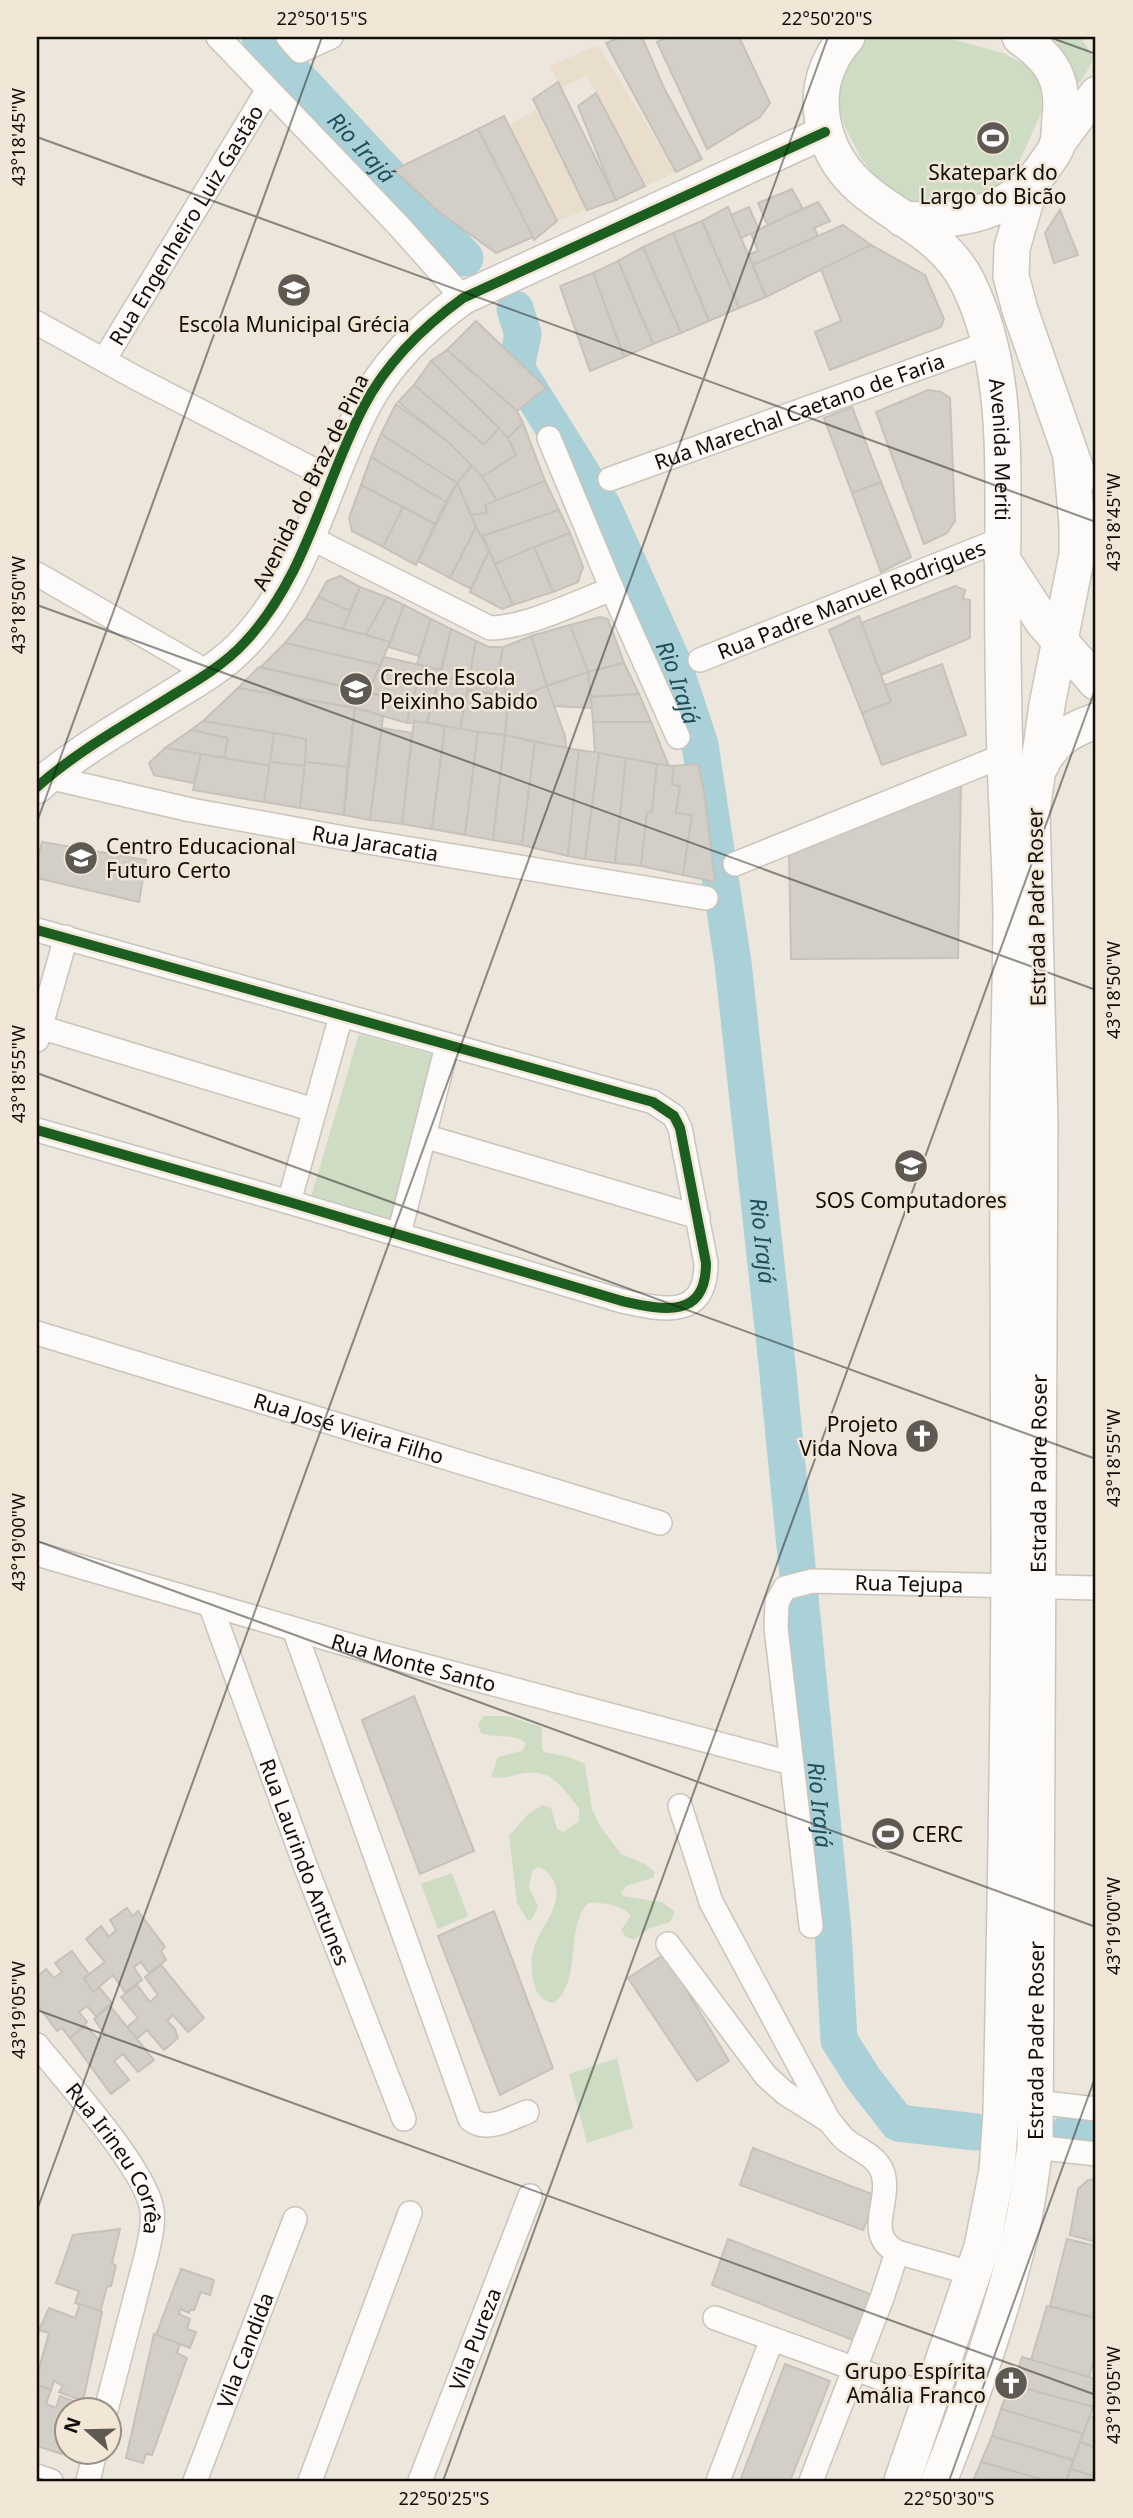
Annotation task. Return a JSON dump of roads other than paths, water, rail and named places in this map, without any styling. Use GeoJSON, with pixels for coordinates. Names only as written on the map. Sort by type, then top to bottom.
{"type":"FeatureCollection","features":[{"type":"Feature","properties":{"kind":"main road"},"geometry":{"type":"LineString","coordinates":[[818,37],[824,76]]}},
{"type":"Feature","properties":{"kind":"main road"},"geometry":{"type":"LineString","coordinates":[[824,76],[841,43],[847,37]]}},
{"type":"Feature","properties":{"kind":"main road"},"geometry":{"type":"LineString","coordinates":[[1020,37],[1036,48],[1050,63],[1062,99],[1057,146],[1030,186],[1012,248],[1011,276],[1096,528]]}},
{"type":"Feature","properties":{"kind":"main road","name":"Avenida Meriti"},"geometry":{"type":"LineString","coordinates":[[824,76],[820,96],[825,132],[838,162],[854,183],[877,202],[929,236],[949,253],[977,303],[989,343],[1001,401],[1002,549]]}},
{"type":"Feature","properties":{"kind":"main road"},"geometry":{"type":"LineString","coordinates":[[903,219],[962,219],[988,211],[1030,186]]}},
{"type":"Feature","properties":{"kind":"main road","name":"Estrada Padre Roser"},"geometry":{"type":"LineString","coordinates":[[902,2481],[974,2274],[997,2171],[1040,1123],[1032,811],[1047,705],[1077,555],[1071,457]]}},
{"type":"Feature","properties":{"kind":"main road"},"geometry":{"type":"LineString","coordinates":[[1002,549],[1025,597],[1096,682]]}},
{"type":"Feature","properties":{"kind":"main road","name":"Estrada Padre Roser"},"geometry":{"type":"LineString","coordinates":[[939,2481],[966,2413],[1008,2283],[1023,2223],[1035,2147],[1023,1586],[1008,1105],[1011,911],[1005,755],[1002,549]]}},
{"type":"Feature","properties":{"kind":"main road"},"geometry":{"type":"LineString","coordinates":[[1037,774],[1047,752],[1063,735],[1096,721]]}},
{"type":"Feature","properties":{"kind":"street"},"geometry":{"type":"LineString","coordinates":[[218,37],[399,226],[463,298]]}},
{"type":"Feature","properties":{"kind":"street"},"geometry":{"type":"LineString","coordinates":[[294,44],[331,37]]}},
{"type":"Feature","properties":{"kind":"street","name":"Rua Engenheiro Luiz Gastão"},"geometry":{"type":"LineString","coordinates":[[104,360],[267,91]]}},
{"type":"Feature","properties":{"kind":"street"},"geometry":{"type":"LineString","coordinates":[[1057,146],[1092,99]]}},
{"type":"Feature","properties":{"kind":"street","name":"Avenida do Braz de Pina"},"geometry":{"type":"LineString","coordinates":[[42,782],[209,673],[245,642],[272,606],[295,567],[365,404],[386,372],[426,327],[463,298],[825,132]]}},
{"type":"Feature","properties":{"kind":"street"},"geometry":{"type":"LineString","coordinates":[[37,323],[332,480]]}},
{"type":"Feature","properties":{"kind":"street","name":"Rua Marechal Caetano de Faria"},"geometry":{"type":"LineString","coordinates":[[610,480],[989,343]]}},
{"type":"Feature","properties":{"kind":"street"},"geometry":{"type":"LineString","coordinates":[[549,438],[678,737]]}},
{"type":"Feature","properties":{"kind":"street"},"geometry":{"type":"LineString","coordinates":[[309,537],[490,628],[523,623],[612,589]]}},
{"type":"Feature","properties":{"kind":"street","name":"Rua Padre Manuel Rodrigues"},"geometry":{"type":"LineString","coordinates":[[700,660],[1002,549]]}},
{"type":"Feature","properties":{"kind":"street"},"geometry":{"type":"LineString","coordinates":[[37,574],[209,673]]}},
{"type":"Feature","properties":{"kind":"street"},"geometry":{"type":"LineString","coordinates":[[735,864],[1005,755]]}},
{"type":"Feature","properties":{"kind":"street","name":"Rua Jaracatia"},"geometry":{"type":"LineString","coordinates":[[42,782],[332,835],[706,898]]}},
{"type":"Feature","properties":{"kind":"street"},"geometry":{"type":"LineString","coordinates":[[37,930],[653,1102],[667,1109],[680,1128],[706,1263],[706,1278],[696,1300],[687,1305],[672,1309],[622,1301],[37,1130]]}},
{"type":"Feature","properties":{"kind":"street"},"geometry":{"type":"LineString","coordinates":[[66,937],[39,1033],[314,1110]]}},
{"type":"Feature","properties":{"kind":"street"},"geometry":{"type":"LineString","coordinates":[[289,1202],[341,1016]]}},
{"type":"Feature","properties":{"kind":"street"},"geometry":{"type":"LineString","coordinates":[[399,1234],[447,1046]]}},
{"type":"Feature","properties":{"kind":"street"},"geometry":{"type":"LineString","coordinates":[[425,1136],[698,1217]]}},
{"type":"Feature","properties":{"kind":"street","name":"Rua José Vieira Filho"},"geometry":{"type":"LineString","coordinates":[[37,1333],[660,1523]]}},
{"type":"Feature","properties":{"kind":"street","name":"Rua Monte Santo"},"geometry":{"type":"LineString","coordinates":[[37,1554],[294,1629],[791,1763]]}},
{"type":"Feature","properties":{"kind":"street","name":"Rua Tejupa"},"geometry":{"type":"LineString","coordinates":[[811,1926],[778,1646],[777,1602],[785,1588],[803,1582],[1096,1588]]}},
{"type":"Feature","properties":{"kind":"street","name":"Rua Laurindo Antunes"},"geometry":{"type":"LineString","coordinates":[[210,1604],[305,1865],[404,2119]]}},
{"type":"Feature","properties":{"kind":"street"},"geometry":{"type":"LineString","coordinates":[[294,1629],[470,2119],[477,2125],[486,2126],[527,2112]]}},
{"type":"Feature","properties":{"kind":"street"},"geometry":{"type":"LineString","coordinates":[[680,1806],[711,1902],[829,2121],[845,2140],[867,2153],[881,2167],[885,2180],[881,2238],[887,2247],[897,2252],[974,2274]]}},
{"type":"Feature","properties":{"kind":"street"},"geometry":{"type":"LineString","coordinates":[[668,1944],[766,2076],[785,2093],[829,2121]]}},
{"type":"Feature","properties":{"kind":"street","name":"Rua Irineu Corrêa"},"geometry":{"type":"LineString","coordinates":[[37,2045],[135,2172],[148,2195],[152,2210],[152,2229],[147,2253],[110,2396]]}},
{"type":"Feature","properties":{"kind":"street"},"geometry":{"type":"LineString","coordinates":[[1036,2102],[1096,2109]]}},
{"type":"Feature","properties":{"kind":"street"},"geometry":{"type":"LineString","coordinates":[[1035,2147],[1096,2154]]}},
{"type":"Feature","properties":{"kind":"street","name":"Vila Pureza"},"geometry":{"type":"LineString","coordinates":[[420,2481],[530,2196]]}},
{"type":"Feature","properties":{"kind":"street"},"geometry":{"type":"LineString","coordinates":[[310,2481],[410,2214]]}},
{"type":"Feature","properties":{"kind":"street","name":"Vila Candida"},"geometry":{"type":"LineString","coordinates":[[195,2481],[295,2219]]}},
{"type":"Feature","properties":{"kind":"street"},"geometry":{"type":"LineString","coordinates":[[811,2481],[897,2252]]}},
{"type":"Feature","properties":{"kind":"street"},"geometry":{"type":"LineString","coordinates":[[715,2318],[930,2396]]}},
{"type":"Feature","properties":{"kind":"street"},"geometry":{"type":"LineString","coordinates":[[718,2481],[772,2339]]}},
{"type":"Feature","properties":{"kind":"street"},"geometry":{"type":"LineString","coordinates":[[37,2476],[51,2481]]}},
{"type":"Feature","properties":{"kind":"waterway","name":"Rio Irajá"},"geometry":{"type":"LineString","coordinates":[[260,37],[465,258]]}},
{"type":"Feature","properties":{"kind":"waterway","name":"Rio Irajá"},"geometry":{"type":"LineString","coordinates":[[515,309],[523,334],[516,368],[603,507],[673,663],[700,745],[733,963],[777,1364],[833,1931],[839,2040],[863,2078],[898,2123],[976,2132]]}},
{"type":"Feature","properties":{"kind":"waterway","name":"Rio Irajá"},"geometry":{"type":"LineString","coordinates":[[1070,2131],[1096,2135]]}},
{"type":"Feature","properties":{"kind":"place","name":"Skatepark do Largo do Bicão"},"geometry":{"type":"Point","coordinates":[993,138]}},
{"type":"Feature","properties":{"kind":"place","name":"Escola Municipal Grécia"},"geometry":{"type":"Point","coordinates":[294,290]}},
{"type":"Feature","properties":{"kind":"place","name":"Creche Escola Peixinho Sabido"},"geometry":{"type":"Point","coordinates":[356,689]}},
{"type":"Feature","properties":{"kind":"place","name":"Centro Educacional Futuro Certo"},"geometry":{"type":"Point","coordinates":[81,858]}},
{"type":"Feature","properties":{"kind":"place","name":"SOS Computadores"},"geometry":{"type":"Point","coordinates":[911,1166]}},
{"type":"Feature","properties":{"kind":"place","name":"Projeto Vida Nova"},"geometry":{"type":"Point","coordinates":[922,1436]}},
{"type":"Feature","properties":{"kind":"place","name":"CERC"},"geometry":{"type":"Point","coordinates":[888,1834]}},
{"type":"Feature","properties":{"kind":"place","name":"Grupo Espírita Amália Franco"},"geometry":{"type":"Point","coordinates":[1011,2383]}}]}
